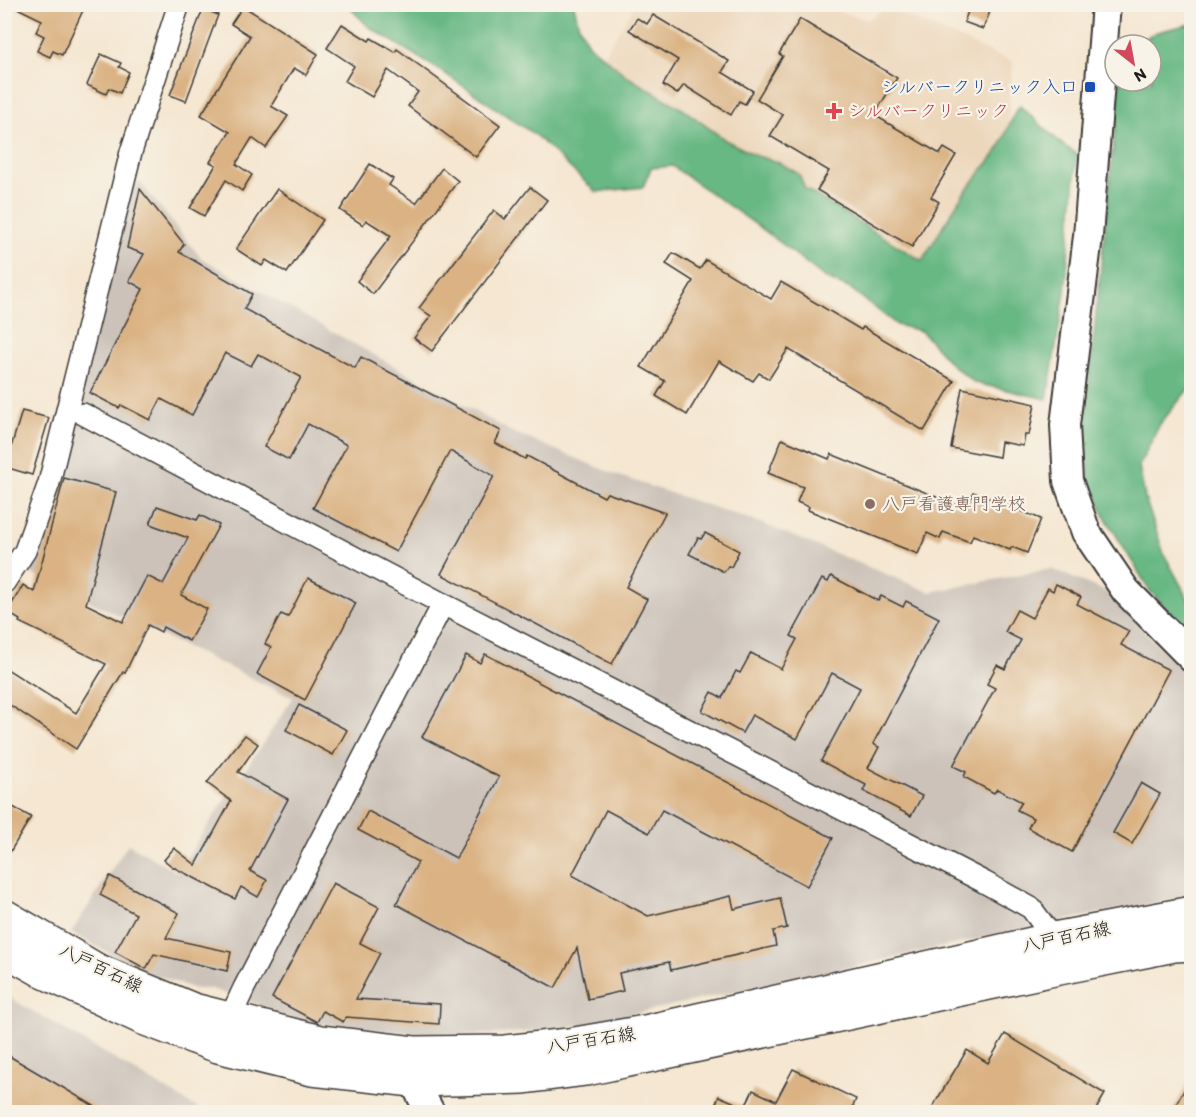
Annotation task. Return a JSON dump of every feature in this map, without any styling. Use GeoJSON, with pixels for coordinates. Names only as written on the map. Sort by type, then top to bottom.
{"type":"FeatureCollection","features":[{"type":"Feature","properties":{"kind":"main road","name":"八戸百石線"},"geometry":{"type":"LineString","coordinates":[[4,949],[47,973],[143,1018],[224,1033],[312,1069],[413,1066],[524,1077],[586,1069],[1057,953],[1191,913]]}},
{"type":"Feature","properties":{"kind":"main road","name":"八戸百石線"},"geometry":{"type":"LineString","coordinates":[[4,916],[96,970],[193,1010],[224,1033]]}},
{"type":"Feature","properties":{"kind":"main road","name":"八戸百石線"},"geometry":{"type":"LineString","coordinates":[[1057,953],[1191,944]]}},
{"type":"Feature","properties":{"kind":"street"},"geometry":{"type":"LineString","coordinates":[[4,582],[25,551],[50,483],[131,152],[179,4]]}},
{"type":"Feature","properties":{"kind":"street"},"geometry":{"type":"LineString","coordinates":[[1106,4],[1088,236],[1065,425],[1068,481],[1086,532],[1126,591],[1191,658]]}},
{"type":"Feature","properties":{"kind":"street"},"geometry":{"type":"LineString","coordinates":[[83,414],[443,604],[994,887],[1031,908],[1057,953]]}},
{"type":"Feature","properties":{"kind":"street"},"geometry":{"type":"LineString","coordinates":[[224,1033],[443,604]]}},
{"type":"Feature","properties":{"kind":"street"},"geometry":{"type":"LineString","coordinates":[[413,1066],[429,1113]]}},
{"type":"Feature","properties":{"kind":"shaded area","name":"シルバークリニック"},"geometry":{"type":"Polygon","coordinates":[[[635,5],[817,5],[868,20],[886,7],[1013,62],[1006,152],[927,281],[594,70],[635,5]]]}},
{"type":"Feature","properties":{"kind":"shaded area"},"geometry":{"type":"Polygon","coordinates":[[[140,182],[201,258],[510,431],[619,476],[758,522],[930,592],[1051,569],[1107,592],[1191,679],[1191,897],[1095,914],[582,1025],[480,1035],[422,1034],[345,1028],[276,1015],[268,1008],[212,989],[195,989],[146,972],[71,933],[128,844],[177,872],[293,698],[28,572],[48,510],[128,189],[140,182]]]}},
{"type":"Feature","properties":{"kind":"shaded area"},"geometry":{"type":"Polygon","coordinates":[[[5,995],[204,1112],[5,1112],[5,995]]]}},
{"type":"Feature","properties":{"kind":"green space"},"geometry":{"type":"Polygon","coordinates":[[[352,5],[574,5],[578,23],[588,44],[628,77],[684,110],[727,141],[757,156],[778,162],[799,174],[805,189],[922,261],[961,197],[999,149],[1015,112],[1020,106],[1064,146],[1077,154],[1065,292],[1047,399],[975,383],[951,364],[921,331],[897,325],[851,289],[827,279],[765,231],[672,166],[651,168],[643,187],[596,192],[535,135],[444,73],[369,27],[352,10],[352,5]]]}},
{"type":"Feature","properties":{"kind":"green space"},"geometry":{"type":"Polygon","coordinates":[[[1191,24],[1191,386],[1160,424],[1139,466],[1145,498],[1164,554],[1191,604],[1191,635],[1150,591],[1105,517],[1088,477],[1085,421],[1119,93],[1163,93],[1163,33],[1155,33],[1191,24]]]}},
{"type":"Feature","properties":{"kind":"building"},"geometry":{"type":"Polygon","coordinates":[[[9,4],[86,4],[62,55],[53,51],[50,57],[37,51],[44,36],[36,32],[42,20],[9,4]]]}},
{"type":"Feature","properties":{"kind":"building"},"geometry":{"type":"Polygon","coordinates":[[[971,4],[979,4],[991,9],[983,29],[964,22],[971,4]]]}},
{"type":"Feature","properties":{"kind":"building"},"geometry":{"type":"Polygon","coordinates":[[[243,6],[318,54],[306,75],[294,68],[271,106],[288,116],[266,148],[252,138],[236,164],[252,175],[242,191],[226,180],[204,216],[190,208],[216,165],[210,162],[230,132],[201,115],[250,36],[231,24],[243,6]]]}},
{"type":"Feature","properties":{"kind":"building"},"geometry":{"type":"Polygon","coordinates":[[[203,9],[218,15],[186,101],[170,95],[203,9]]]}},
{"type":"Feature","properties":{"kind":"building"},"geometry":{"type":"Polygon","coordinates":[[[653,15],[729,61],[722,72],[753,91],[745,104],[739,101],[731,115],[684,85],[677,94],[663,85],[678,60],[629,30],[637,18],[647,24],[653,15]]]}},
{"type":"Feature","properties":{"kind":"building"},"geometry":{"type":"Polygon","coordinates":[[[800,19],[897,78],[874,115],[940,154],[944,148],[956,155],[931,197],[939,202],[912,247],[817,190],[829,171],[770,136],[783,115],[757,99],[783,56],[779,54],[800,19]]]}},
{"type":"Feature","properties":{"kind":"building"},"geometry":{"type":"Polygon","coordinates":[[[342,24],[369,41],[371,38],[395,52],[397,49],[500,125],[476,157],[408,106],[418,92],[388,70],[372,97],[345,81],[354,66],[327,48],[342,24]]]}},
{"type":"Feature","properties":{"kind":"building"},"geometry":{"type":"Polygon","coordinates":[[[101,54],[121,63],[119,67],[129,72],[120,93],[109,88],[106,94],[87,85],[101,54]]]}},
{"type":"Feature","properties":{"kind":"building"},"geometry":{"type":"Polygon","coordinates":[[[370,164],[393,179],[389,185],[416,203],[442,168],[458,181],[373,294],[357,281],[391,236],[366,220],[363,225],[340,210],[370,164]]]}},
{"type":"Feature","properties":{"kind":"building"},"geometry":{"type":"Polygon","coordinates":[[[530,187],[547,200],[432,351],[414,338],[431,316],[419,308],[494,210],[505,219],[530,187]]]}},
{"type":"Feature","properties":{"kind":"building"},"geometry":{"type":"Polygon","coordinates":[[[140,189],[184,244],[179,252],[252,294],[244,309],[355,368],[361,357],[501,431],[495,443],[525,459],[527,456],[604,497],[607,493],[665,513],[626,587],[647,599],[612,664],[441,574],[494,476],[450,451],[396,552],[313,508],[347,445],[308,424],[289,460],[264,447],[301,377],[258,354],[251,366],[225,353],[192,415],[161,399],[150,420],[90,393],[143,289],[129,281],[144,254],[127,248],[140,189]]]}},
{"type":"Feature","properties":{"kind":"building"},"geometry":{"type":"Polygon","coordinates":[[[277,189],[323,220],[287,273],[266,260],[262,266],[236,249],[277,189]]]}},
{"type":"Feature","properties":{"kind":"building"},"geometry":{"type":"Polygon","coordinates":[[[673,253],[700,269],[706,260],[771,299],[781,282],[861,330],[863,327],[954,381],[924,431],[788,349],[769,379],[759,373],[753,381],[719,361],[687,415],[656,396],[665,381],[641,367],[693,281],[666,264],[673,253]]]}},
{"type":"Feature","properties":{"kind":"building"},"geometry":{"type":"Polygon","coordinates":[[[962,388],[1035,404],[1029,435],[1025,435],[1023,446],[1001,442],[999,457],[951,448],[962,388]]]}},
{"type":"Feature","properties":{"kind":"building"},"geometry":{"type":"Polygon","coordinates":[[[22,411],[49,418],[32,475],[5,467],[22,411]]]}},
{"type":"Feature","properties":{"kind":"building","name":"八戸看護専門学校"},"geometry":{"type":"Polygon","coordinates":[[[782,439],[829,459],[831,454],[966,509],[973,492],[1041,519],[1027,553],[1012,547],[1010,550],[973,535],[970,542],[943,532],[940,539],[927,533],[918,554],[808,510],[809,507],[797,502],[803,487],[768,473],[782,439]]]}},
{"type":"Feature","properties":{"kind":"building"},"geometry":{"type":"Polygon","coordinates":[[[64,478],[116,492],[86,604],[123,622],[147,576],[163,584],[188,538],[150,524],[157,506],[197,520],[200,515],[219,525],[181,595],[207,609],[189,641],[163,627],[161,632],[148,625],[125,673],[123,672],[76,749],[4,701],[4,667],[76,713],[106,664],[19,622],[20,620],[7,612],[23,585],[34,592],[64,478]]]}},
{"type":"Feature","properties":{"kind":"building"},"geometry":{"type":"Polygon","coordinates":[[[705,533],[739,551],[731,567],[728,566],[724,572],[689,554],[698,538],[701,539],[705,533]]]}},
{"type":"Feature","properties":{"kind":"building"},"geometry":{"type":"Polygon","coordinates":[[[831,576],[878,601],[881,596],[903,607],[906,601],[939,618],[873,744],[879,747],[868,768],[922,796],[911,816],[863,791],[866,785],[821,761],[860,688],[832,673],[797,739],[752,715],[742,733],[702,711],[712,692],[722,698],[736,671],[740,673],[751,653],[781,669],[797,639],[791,636],[822,579],[828,582],[831,576]]]}},
{"type":"Feature","properties":{"kind":"building"},"geometry":{"type":"Polygon","coordinates":[[[308,578],[356,603],[305,700],[257,674],[271,647],[265,644],[281,614],[288,617],[308,578]]]}},
{"type":"Feature","properties":{"kind":"building"},"geometry":{"type":"Polygon","coordinates":[[[1056,584],[1081,597],[1077,604],[1129,631],[1121,645],[1169,670],[1072,852],[1028,828],[1033,818],[1017,810],[1022,802],[997,789],[994,793],[964,777],[966,772],[953,766],[995,688],[987,684],[997,665],[1005,669],[1021,640],[1005,632],[1017,610],[1032,618],[1048,588],[1053,591],[1056,584]]]}},
{"type":"Feature","properties":{"kind":"building"},"geometry":{"type":"Polygon","coordinates":[[[485,654],[833,838],[807,886],[662,810],[649,833],[606,810],[572,875],[648,916],[731,896],[734,909],[780,898],[787,928],[773,931],[776,946],[671,970],[669,962],[619,973],[623,991],[588,999],[577,948],[555,988],[396,904],[418,862],[358,830],[368,811],[456,858],[499,777],[422,737],[466,655],[480,663],[485,654]]]}},
{"type":"Feature","properties":{"kind":"building"},"geometry":{"type":"Polygon","coordinates":[[[299,705],[347,730],[333,755],[286,730],[299,705]]]}},
{"type":"Feature","properties":{"kind":"building"},"geometry":{"type":"Polygon","coordinates":[[[245,735],[258,744],[238,772],[288,799],[250,871],[267,880],[258,897],[241,887],[235,899],[173,867],[164,860],[174,848],[196,865],[231,801],[207,783],[245,735]]]}},
{"type":"Feature","properties":{"kind":"building"},"geometry":{"type":"Polygon","coordinates":[[[1141,783],[1160,794],[1132,844],[1113,833],[1141,783]]]}},
{"type":"Feature","properties":{"kind":"building"},"geometry":{"type":"Polygon","coordinates":[[[4,802],[31,817],[4,862],[4,802]]]}},
{"type":"Feature","properties":{"kind":"building"},"geometry":{"type":"Polygon","coordinates":[[[110,876],[179,913],[166,938],[231,952],[227,971],[154,954],[146,969],[115,952],[136,914],[100,895],[110,876]]]}},
{"type":"Feature","properties":{"kind":"building"},"geometry":{"type":"Polygon","coordinates":[[[333,883],[379,907],[360,943],[380,953],[356,999],[440,1004],[439,1024],[346,1017],[343,1022],[323,1011],[317,1022],[272,998],[333,883]]]}},
{"type":"Feature","properties":{"kind":"building"},"geometry":{"type":"Polygon","coordinates":[[[1005,1034],[1105,1094],[1094,1113],[929,1113],[967,1050],[988,1063],[1005,1034]]]}},
{"type":"Feature","properties":{"kind":"building"},"geometry":{"type":"Polygon","coordinates":[[[4,1053],[106,1113],[19,1113],[4,1104],[4,1053]]]}},
{"type":"Feature","properties":{"kind":"building"},"geometry":{"type":"Polygon","coordinates":[[[793,1069],[856,1099],[850,1113],[712,1113],[719,1096],[745,1107],[753,1090],[776,1101],[793,1069]]]}},
{"type":"Feature","properties":{"kind":"building"},"geometry":{"type":"Polygon","coordinates":[[[1191,1078],[1191,1113],[1171,1113],[1191,1078]]]}},
{"type":"Feature","properties":{"kind":"place","name":"シルバークリニック入口"},"geometry":{"type":"Point","coordinates":[1090,87]}},
{"type":"Feature","properties":{"kind":"place","name":"シルバークリニック"},"geometry":{"type":"Point","coordinates":[834,111]}},
{"type":"Feature","properties":{"kind":"place","name":"八戸看護専門学校"},"geometry":{"type":"Point","coordinates":[870,504]}}]}
